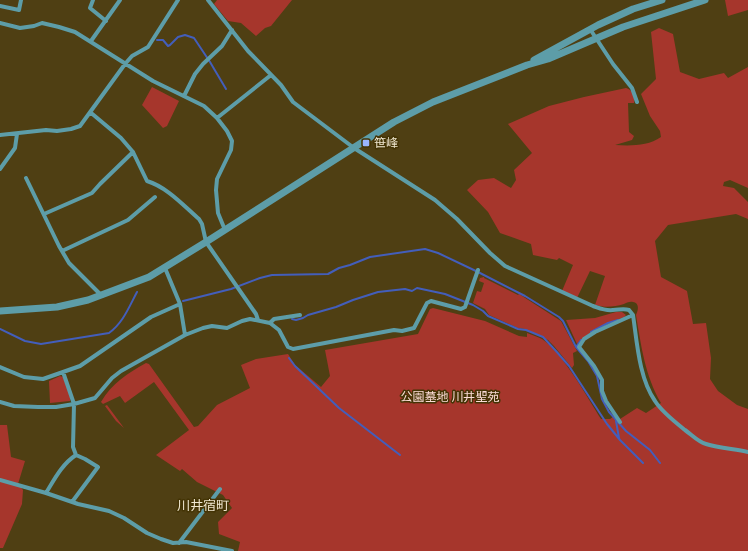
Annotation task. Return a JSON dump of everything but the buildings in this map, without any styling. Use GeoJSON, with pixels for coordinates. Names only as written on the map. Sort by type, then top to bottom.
{"type":"FeatureCollection","features":[{"type":"Feature","properties":{"kind":"street"},"geometry":{"type":"LineString","coordinates":[[0,6],[19,10],[21,0]]}},
{"type":"Feature","properties":{"kind":"street"},"geometry":{"type":"LineString","coordinates":[[93,0],[90,8],[106,21]]}},
{"type":"Feature","properties":{"kind":"street"},"geometry":{"type":"LineString","coordinates":[[91,41],[120,0]]}},
{"type":"Feature","properties":{"kind":"street"},"geometry":{"type":"LineString","coordinates":[[0,135],[46,130],[57,131],[80,126],[125,64],[132,56],[148,47],[178,0]]}},
{"type":"Feature","properties":{"kind":"street"},"geometry":{"type":"LineString","coordinates":[[208,0],[257,62],[271,74],[293,102],[354,148],[435,200],[505,266],[592,306],[604,310],[624,308],[630,310],[633,315],[638,352],[644,378],[654,400],[679,426],[701,442],[713,446],[748,452]]}},
{"type":"Feature","properties":{"kind":"street"},"geometry":{"type":"LineString","coordinates":[[527,65],[546,52],[590,29],[633,9],[662,0]]}},
{"type":"Feature","properties":{"kind":"street"},"geometry":{"type":"LineString","coordinates":[[678,0],[681,8]]}},
{"type":"Feature","properties":{"kind":"street"},"geometry":{"type":"LineString","coordinates":[[0,311],[57,307],[88,300],[149,277],[394,122],[433,102],[527,65],[548,59],[623,27],[705,0]]}},
{"type":"Feature","properties":{"kind":"street"},"geometry":{"type":"LineString","coordinates":[[0,23],[20,28],[42,23],[59,26],[75,32],[153,81],[204,106],[217,118],[227,131],[232,141],[231,150],[217,179],[216,190],[218,213],[225,230]]}},
{"type":"Feature","properties":{"kind":"street"},"geometry":{"type":"LineString","coordinates":[[590,29],[613,64],[632,88],[637,102]]}},
{"type":"Feature","properties":{"kind":"street"},"geometry":{"type":"LineString","coordinates":[[184,96],[199,69],[222,46],[232,30]]}},
{"type":"Feature","properties":{"kind":"street"},"geometry":{"type":"LineString","coordinates":[[217,118],[271,74]]}},
{"type":"Feature","properties":{"kind":"street"},"geometry":{"type":"LineString","coordinates":[[90,112],[121,138],[132,152],[147,181],[157,185],[170,194],[199,219],[202,224],[206,242],[256,314],[258,320]]}},
{"type":"Feature","properties":{"kind":"street"},"geometry":{"type":"LineString","coordinates":[[0,169],[15,148],[17,134]]}},
{"type":"Feature","properties":{"kind":"street"},"geometry":{"type":"LineString","coordinates":[[44,214],[92,193],[132,152]]}},
{"type":"Feature","properties":{"kind":"street"},"geometry":{"type":"LineString","coordinates":[[26,178],[62,251],[70,262],[102,296]]}},
{"type":"Feature","properties":{"kind":"street"},"geometry":{"type":"LineString","coordinates":[[62,251],[128,220],[155,197]]}},
{"type":"Feature","properties":{"kind":"street"},"geometry":{"type":"LineString","coordinates":[[165,268],[180,304],[185,335]]}},
{"type":"Feature","properties":{"kind":"street"},"geometry":{"type":"LineString","coordinates":[[0,402],[14,406],[56,407],[95,398],[112,378],[121,371],[185,335],[212,326],[227,328],[242,321],[250,320],[270,323],[279,330],[288,347],[293,349],[394,330],[402,331],[414,328],[426,303],[431,301],[461,309],[465,307],[478,270]]}},
{"type":"Feature","properties":{"kind":"street"},"geometry":{"type":"LineString","coordinates":[[0,367],[24,377],[43,379],[64,372],[80,366],[151,317],[180,304]]}},
{"type":"Feature","properties":{"kind":"street"},"geometry":{"type":"LineString","coordinates":[[270,323],[274,319],[300,315]]}},
{"type":"Feature","properties":{"kind":"street"},"geometry":{"type":"LineString","coordinates":[[620,422],[606,401],[602,391],[602,380],[594,366],[579,347],[584,339],[633,315]]}},
{"type":"Feature","properties":{"kind":"street"},"geometry":{"type":"LineString","coordinates":[[64,372],[74,404],[73,447],[76,455],[98,467],[72,502]]}},
{"type":"Feature","properties":{"kind":"street"},"geometry":{"type":"LineString","coordinates":[[46,493],[63,467],[76,455]]}},
{"type":"Feature","properties":{"kind":"street"},"geometry":{"type":"LineString","coordinates":[[0,480],[72,502],[109,511],[124,518],[146,533],[172,543],[191,543],[232,551]]}},
{"type":"Feature","properties":{"kind":"street"},"geometry":{"type":"LineString","coordinates":[[179,543],[220,489]]}},
{"type":"Feature","properties":{"kind":"street"},"geometry":{"type":"LineString","coordinates":[[208,551],[211,547]]}},
{"type":"Feature","properties":{"kind":"green space"},"geometry":{"type":"Polygon","coordinates":[[[217,0],[292,0],[271,26],[265,28],[256,36],[241,23],[228,21],[214,4],[217,0]]]}},
{"type":"Feature","properties":{"kind":"green space"},"geometry":{"type":"Polygon","coordinates":[[[725,0],[748,0],[748,10],[728,16],[725,0]]]}},
{"type":"Feature","properties":{"kind":"green space","name":"公園墓地 川井聖苑"},"geometry":{"type":"Polygon","coordinates":[[[659,28],[673,34],[680,72],[699,79],[724,73],[728,78],[748,67],[748,188],[730,180],[724,182],[723,186],[734,188],[748,202],[748,219],[736,214],[668,225],[655,241],[661,277],[687,291],[693,324],[706,323],[711,358],[710,379],[718,391],[737,405],[748,409],[748,551],[238,551],[240,542],[219,534],[218,522],[232,508],[223,495],[197,482],[182,469],[180,471],[156,455],[189,430],[154,382],[125,403],[120,396],[103,404],[101,402],[115,384],[146,363],[149,364],[194,427],[198,426],[217,405],[250,388],[241,365],[256,359],[288,354],[295,365],[321,387],[330,376],[325,350],[418,334],[430,309],[433,308],[485,321],[519,336],[527,337],[527,333],[542,339],[558,354],[582,388],[601,419],[610,419],[613,417],[614,419],[620,419],[637,408],[646,413],[661,403],[651,382],[644,360],[636,315],[638,305],[631,302],[602,307],[595,305],[605,276],[590,271],[577,298],[562,291],[573,265],[559,258],[557,260],[533,255],[531,244],[500,233],[488,212],[467,190],[478,180],[494,178],[511,188],[516,180],[514,170],[532,153],[508,124],[549,106],[626,88],[632,92],[634,98],[634,103],[628,103],[629,132],[634,136],[632,140],[615,145],[645,144],[661,137],[660,131],[650,116],[641,94],[656,79],[651,32],[659,28]]]}},
{"type":"Feature","properties":{"kind":"green space"},"geometry":{"type":"Polygon","coordinates":[[[152,87],[179,101],[167,126],[163,128],[142,105],[152,87]]]}},
{"type":"Feature","properties":{"kind":"green space"},"geometry":{"type":"Polygon","coordinates":[[[484,277],[518,295],[519,294],[561,321],[577,351],[573,353],[574,365],[572,368],[548,340],[489,315],[485,309],[473,303],[477,291],[481,292],[484,283],[479,281],[480,278],[484,277]]]}},
{"type":"Feature","properties":{"kind":"green space"},"geometry":{"type":"Polygon","coordinates":[[[616,312],[622,312],[626,315],[593,331],[577,344],[566,320],[595,318],[616,312]]]}},
{"type":"Feature","properties":{"kind":"green space"},"geometry":{"type":"Polygon","coordinates":[[[60,376],[63,377],[70,401],[50,403],[49,381],[60,376]]]}},
{"type":"Feature","properties":{"kind":"green space"},"geometry":{"type":"Polygon","coordinates":[[[107,405],[124,428],[116,421],[105,406],[107,405]]]}},
{"type":"Feature","properties":{"kind":"green space"},"geometry":{"type":"Polygon","coordinates":[[[0,425],[7,425],[11,457],[25,461],[18,484],[23,490],[22,504],[3,548],[0,548],[0,425]]]}},
{"type":"Feature","properties":{"kind":"waterway"},"geometry":{"type":"LineString","coordinates":[[157,40],[163,40],[168,46],[178,37],[185,35],[194,38],[226,89]]}},
{"type":"Feature","properties":{"kind":"waterway"},"geometry":{"type":"LineString","coordinates":[[183,301],[231,289],[272,275],[328,274],[339,268],[370,257],[425,249],[438,253],[525,296],[559,317],[563,321],[576,347],[588,361],[597,376],[602,399],[609,412],[626,431],[650,450],[660,463]]}},
{"type":"Feature","properties":{"kind":"waterway"},"geometry":{"type":"LineString","coordinates":[[292,319],[296,320],[303,318],[378,292],[405,289],[412,291],[417,288],[445,294],[473,305],[488,316],[518,329],[526,330],[543,337],[569,366],[607,424],[620,440],[643,463]]}},
{"type":"Feature","properties":{"kind":"waterway"},"geometry":{"type":"LineString","coordinates":[[0,329],[25,341],[41,344],[109,333],[122,320],[137,292]]}},
{"type":"Feature","properties":{"kind":"waterway"},"geometry":{"type":"LineString","coordinates":[[591,332],[608,323],[618,320]]}},
{"type":"Feature","properties":{"kind":"waterway"},"geometry":{"type":"LineString","coordinates":[[576,347],[581,340]]}},
{"type":"Feature","properties":{"kind":"waterway"},"geometry":{"type":"LineString","coordinates":[[289,358],[295,366],[339,408],[400,455]]}},
{"type":"Feature","properties":{"kind":"waterway"},"geometry":{"type":"LineString","coordinates":[[616,421],[619,438]]}},
{"type":"Feature","properties":{"kind":"place","name":"笹峰"},"geometry":{"type":"Point","coordinates":[366,143]}},
{"type":"Feature","properties":{"kind":"district","name":"川井宿町"},"geometry":{"type":"Point","coordinates":[203,505]}}]}
